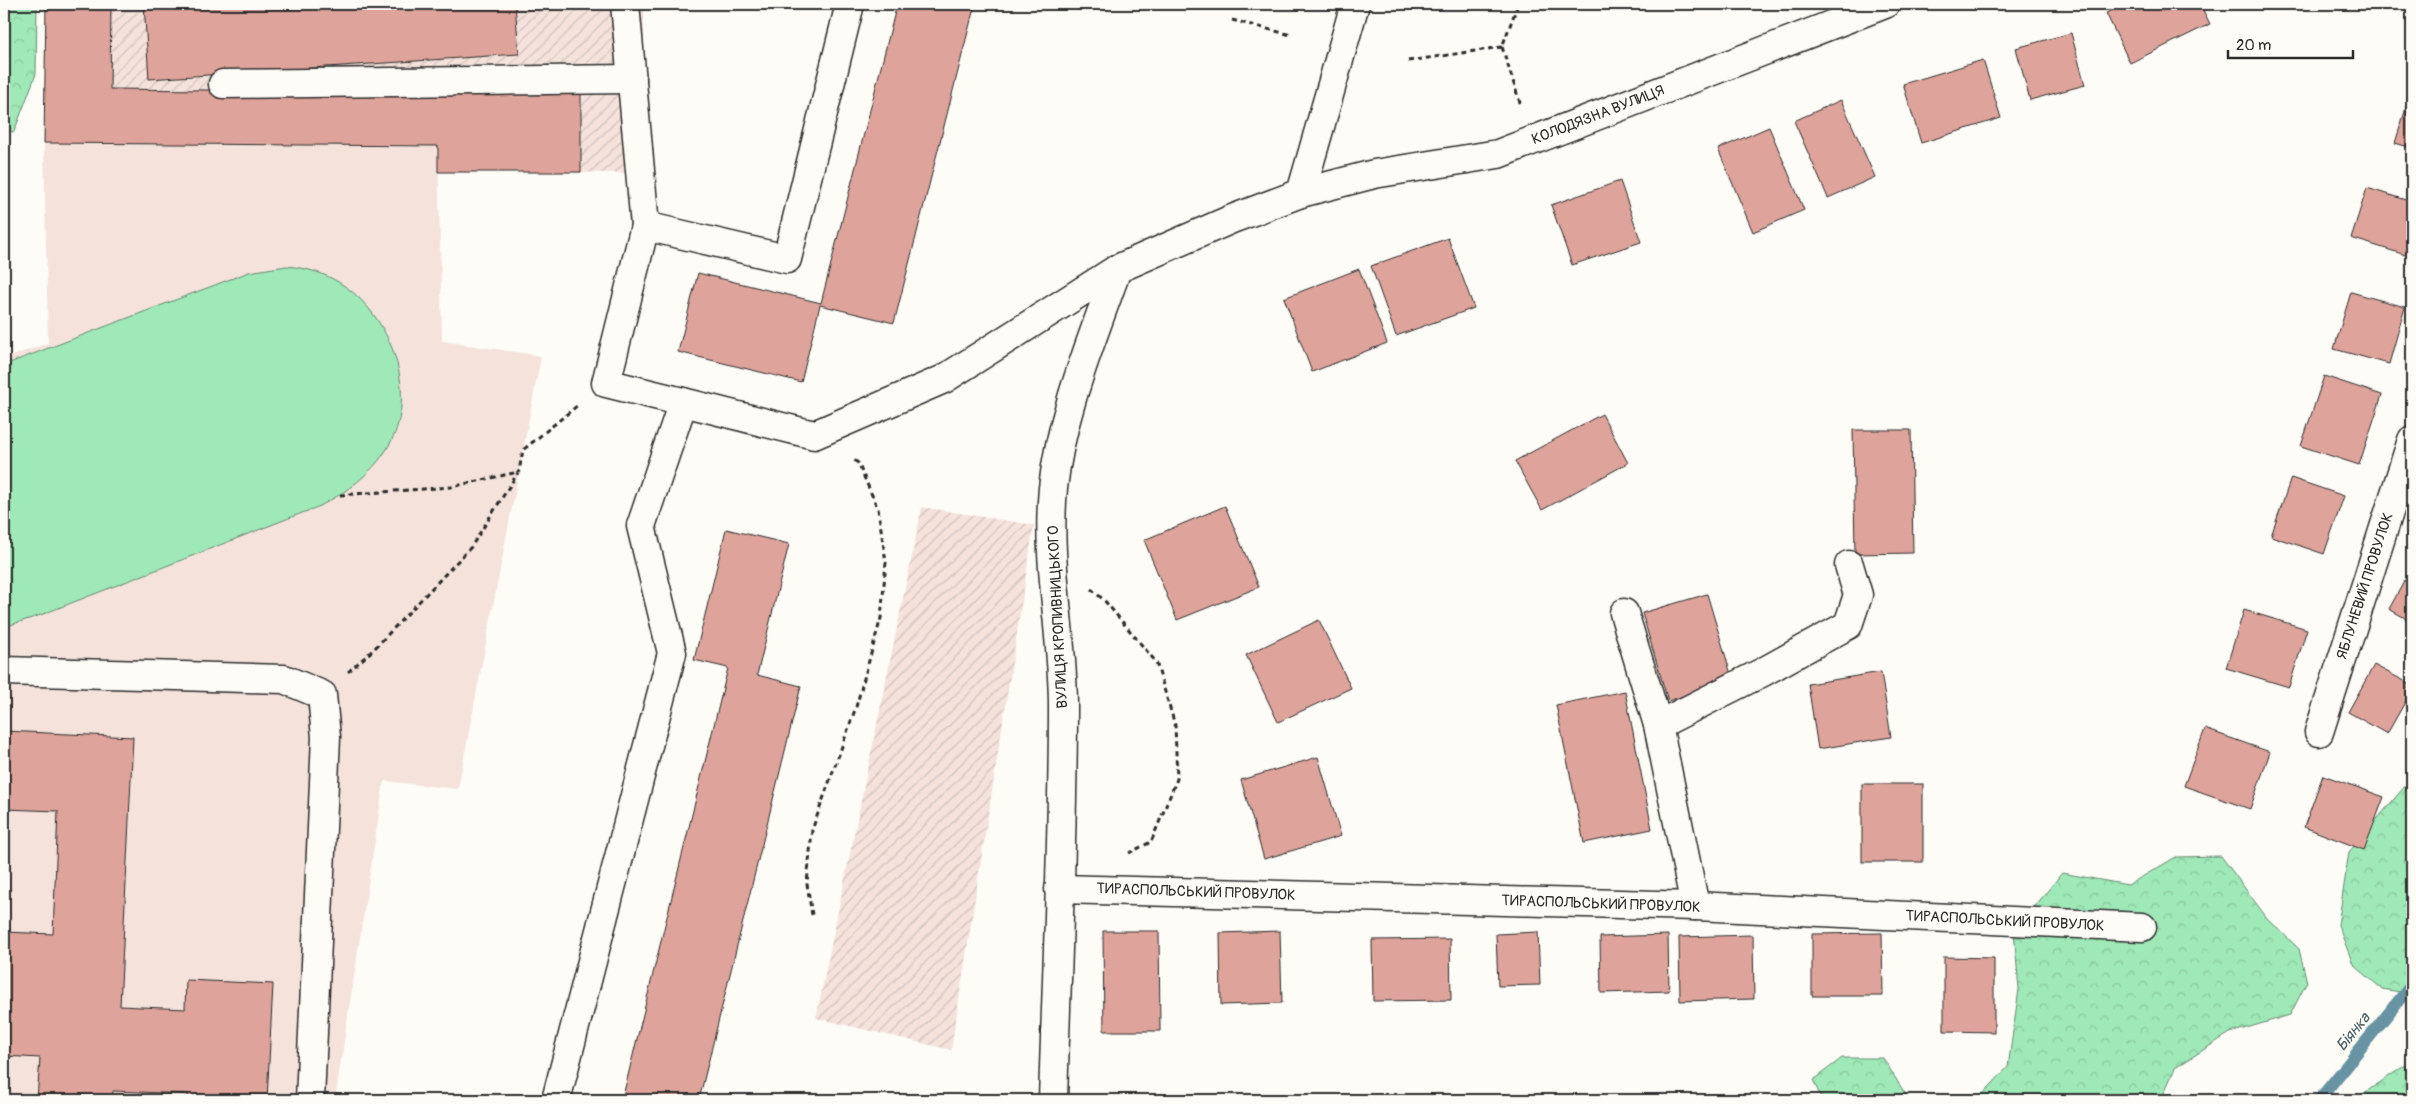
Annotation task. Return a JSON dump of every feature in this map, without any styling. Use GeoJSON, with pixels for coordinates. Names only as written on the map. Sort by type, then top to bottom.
{"type":"FeatureCollection","features":[{"type":"Feature","properties":{"kind":"street"},"geometry":{"type":"LineString","coordinates":[[625,4],[645,226],[606,383],[814,435],[944,379],[1117,269],[1232,219],[1301,193],[1355,4]]}},
{"type":"Feature","properties":{"kind":"street"},"geometry":{"type":"LineString","coordinates":[[645,226],[787,259],[850,4]]}},
{"type":"Feature","properties":{"kind":"street","name":"КОЛОДЯЗНА ВУЛИЦЯ"},"geometry":{"type":"LineString","coordinates":[[1301,193],[1374,174],[1498,154],[1884,4]]}},
{"type":"Feature","properties":{"kind":"street"},"geometry":{"type":"LineString","coordinates":[[223,84],[632,79]]}},
{"type":"Feature","properties":{"kind":"street","name":"ВУЛИЦЯ КРОПИВНИЦЬКОГО"},"geometry":{"type":"LineString","coordinates":[[1053,1100],[1063,705],[1051,544],[1054,487],[1063,434],[1075,390],[1117,269]]}},
{"type":"Feature","properties":{"kind":"street"},"geometry":{"type":"LineString","coordinates":[[556,1100],[672,653],[641,526],[683,402]]}},
{"type":"Feature","properties":{"kind":"street","name":"ЯБЛУНЕВИЙ ПРОВУЛОК"},"geometry":{"type":"LineString","coordinates":[[2318,732],[2412,440]]}},
{"type":"Feature","properties":{"kind":"street"},"geometry":{"type":"LineString","coordinates":[[1658,724],[1764,672],[1848,624],[1858,594],[1849,565]]}},
{"type":"Feature","properties":{"kind":"street"},"geometry":{"type":"LineString","coordinates":[[1624,613],[1658,724],[1695,906]]}},
{"type":"Feature","properties":{"kind":"street"},"geometry":{"type":"LineString","coordinates":[[4,671],[284,680],[322,695],[326,737],[310,1100]]}},
{"type":"Feature","properties":{"kind":"street","name":"ТИРАСПОЛЬСЬКИЙ ПРОВУЛОК"},"geometry":{"type":"LineString","coordinates":[[1059,889],[1695,906],[2142,927]]}},
{"type":"Feature","properties":{"kind":"path"},"geometry":{"type":"LineString","coordinates":[[1518,4],[1502,47],[1532,140]]}},
{"type":"Feature","properties":{"kind":"path"},"geometry":{"type":"LineString","coordinates":[[1232,20],[1291,35]]}},
{"type":"Feature","properties":{"kind":"path"},"geometry":{"type":"LineString","coordinates":[[1408,61],[1502,47]]}},
{"type":"Feature","properties":{"kind":"path"},"geometry":{"type":"LineString","coordinates":[[322,695],[374,649],[472,547],[519,472],[523,450],[606,383]]}},
{"type":"Feature","properties":{"kind":"path"},"geometry":{"type":"LineString","coordinates":[[812,915],[807,884],[812,830],[856,706],[881,618],[886,562],[878,509],[858,463],[814,435]]}},
{"type":"Feature","properties":{"kind":"path"},"geometry":{"type":"LineString","coordinates":[[340,496],[452,487],[519,472]]}},
{"type":"Feature","properties":{"kind":"path"},"geometry":{"type":"LineString","coordinates":[[1090,588],[1104,600],[1156,662],[1175,725],[1177,779],[1152,842],[1126,855]]}},
{"type":"Feature","properties":{"kind":"shaded area"},"geometry":{"type":"Polygon","coordinates":[[[46,4],[644,4],[643,173],[438,172],[438,146],[44,143],[46,4]]]}},
{"type":"Feature","properties":{"kind":"shaded area"},"geometry":{"type":"Polygon","coordinates":[[[44,143],[438,146],[442,341],[541,356],[458,789],[384,781],[335,1100],[4,1100],[4,359],[48,343],[44,143]]]}},
{"type":"Feature","properties":{"kind":"shaded area"},"geometry":{"type":"Polygon","coordinates":[[[922,507],[1034,525],[951,1050],[816,1018],[922,507]]]}},
{"type":"Feature","properties":{"kind":"green space"},"geometry":{"type":"Polygon","coordinates":[[[4,4],[37,4],[36,74],[14,132],[4,131],[4,4]]]}},
{"type":"Feature","properties":{"kind":"green space"},"geometry":{"type":"Polygon","coordinates":[[[286,266],[317,272],[346,287],[361,300],[374,316],[394,353],[401,393],[400,414],[395,433],[374,467],[343,492],[320,506],[38,616],[4,627],[4,365],[249,272],[286,266]]]}},
{"type":"Feature","properties":{"kind":"green space"},"geometry":{"type":"Polygon","coordinates":[[[2412,778],[2412,994],[2382,989],[2353,964],[2338,925],[2349,852],[2412,778]]]}},
{"type":"Feature","properties":{"kind":"green space"},"geometry":{"type":"Polygon","coordinates":[[[2221,856],[2267,918],[2299,949],[2307,982],[2290,1015],[2230,1033],[2175,1068],[2161,1100],[1977,1100],[2008,1067],[2019,989],[2014,932],[2062,873],[2128,885],[2176,857],[2221,856]]]}},
{"type":"Feature","properties":{"kind":"green space"},"geometry":{"type":"Polygon","coordinates":[[[1842,1058],[1883,1058],[1909,1100],[1822,1100],[1813,1080],[1842,1058]]]}},
{"type":"Feature","properties":{"kind":"green space"},"geometry":{"type":"Polygon","coordinates":[[[2412,1061],[2412,1100],[2354,1100],[2361,1095],[2412,1061]]]}},
{"type":"Feature","properties":{"kind":"building"},"geometry":{"type":"Polygon","coordinates":[[[46,4],[111,4],[110,89],[581,94],[581,172],[438,172],[438,146],[44,143],[46,4]]]}},
{"type":"Feature","properties":{"kind":"building"},"geometry":{"type":"Polygon","coordinates":[[[144,4],[515,4],[519,54],[149,79],[144,4]]]}},
{"type":"Feature","properties":{"kind":"building"},"geometry":{"type":"Polygon","coordinates":[[[897,4],[975,4],[894,323],[820,305],[801,382],[678,352],[698,273],[821,303],[897,4]]]}},
{"type":"Feature","properties":{"kind":"building"},"geometry":{"type":"Polygon","coordinates":[[[2126,4],[2200,4],[2210,24],[2130,63],[2106,13],[2126,4]]]}},
{"type":"Feature","properties":{"kind":"building"},"geometry":{"type":"Polygon","coordinates":[[[2071,33],[2085,85],[2030,100],[2016,48],[2071,33]]]}},
{"type":"Feature","properties":{"kind":"building"},"geometry":{"type":"Polygon","coordinates":[[[1983,60],[2001,118],[1921,143],[1903,84],[1983,60]]]}},
{"type":"Feature","properties":{"kind":"building"},"geometry":{"type":"Polygon","coordinates":[[[2412,89],[2412,148],[2395,143],[2412,89]]]}},
{"type":"Feature","properties":{"kind":"building"},"geometry":{"type":"Polygon","coordinates":[[[1841,100],[1875,177],[1828,198],[1794,121],[1841,100]]]}},
{"type":"Feature","properties":{"kind":"building"},"geometry":{"type":"Polygon","coordinates":[[[1769,127],[1804,210],[1753,232],[1718,149],[1769,127]]]}},
{"type":"Feature","properties":{"kind":"building"},"geometry":{"type":"Polygon","coordinates":[[[1620,181],[1641,242],[1572,265],[1551,205],[1620,181]]]}},
{"type":"Feature","properties":{"kind":"building"},"geometry":{"type":"Polygon","coordinates":[[[2367,188],[2412,202],[2412,257],[2351,238],[2367,188]]]}},
{"type":"Feature","properties":{"kind":"building"},"geometry":{"type":"Polygon","coordinates":[[[1448,238],[1474,308],[1396,336],[1371,266],[1448,238]]]}},
{"type":"Feature","properties":{"kind":"building"},"geometry":{"type":"Polygon","coordinates":[[[1359,269],[1387,343],[1312,372],[1284,298],[1359,269]]]}},
{"type":"Feature","properties":{"kind":"building"},"geometry":{"type":"Polygon","coordinates":[[[2351,292],[2405,307],[2389,364],[2334,349],[2351,292]]]}},
{"type":"Feature","properties":{"kind":"building"},"geometry":{"type":"Polygon","coordinates":[[[2324,376],[2382,395],[2359,465],[2301,446],[2324,376]]]}},
{"type":"Feature","properties":{"kind":"building"},"geometry":{"type":"Polygon","coordinates":[[[1602,414],[1628,463],[1542,510],[1515,461],[1602,414]]]}},
{"type":"Feature","properties":{"kind":"building"},"geometry":{"type":"Polygon","coordinates":[[[1853,430],[1911,430],[1913,553],[1855,554],[1853,430]]]}},
{"type":"Feature","properties":{"kind":"building"},"geometry":{"type":"Polygon","coordinates":[[[2291,478],[2344,496],[2324,554],[2271,536],[2291,478]]]}},
{"type":"Feature","properties":{"kind":"building"},"geometry":{"type":"Polygon","coordinates":[[[1225,506],[1259,587],[1177,620],[1144,540],[1225,506]]]}},
{"type":"Feature","properties":{"kind":"building"},"geometry":{"type":"Polygon","coordinates":[[[726,529],[789,544],[757,675],[801,686],[699,1100],[622,1100],[728,668],[694,660],[726,529]]]}},
{"type":"Feature","properties":{"kind":"building"},"geometry":{"type":"Polygon","coordinates":[[[2412,567],[2412,622],[2389,609],[2412,567]]]}},
{"type":"Feature","properties":{"kind":"building"},"geometry":{"type":"Polygon","coordinates":[[[1707,594],[1733,681],[1668,701],[1642,613],[1707,594]]]}},
{"type":"Feature","properties":{"kind":"building"},"geometry":{"type":"Polygon","coordinates":[[[2244,610],[2307,629],[2289,687],[2226,668],[2244,610]]]}},
{"type":"Feature","properties":{"kind":"building"},"geometry":{"type":"Polygon","coordinates":[[[1319,620],[1351,688],[1278,722],[1246,655],[1319,620]]]}},
{"type":"Feature","properties":{"kind":"building"},"geometry":{"type":"Polygon","coordinates":[[[2374,665],[2412,685],[2412,690],[2387,734],[2348,712],[2374,665]]]}},
{"type":"Feature","properties":{"kind":"building"},"geometry":{"type":"Polygon","coordinates":[[[1881,672],[1891,737],[1818,749],[1808,684],[1881,672]]]}},
{"type":"Feature","properties":{"kind":"building"},"geometry":{"type":"Polygon","coordinates":[[[1625,691],[1652,829],[1584,843],[1556,705],[1625,691]]]}},
{"type":"Feature","properties":{"kind":"building"},"geometry":{"type":"Polygon","coordinates":[[[2205,729],[2270,752],[2250,809],[2184,786],[2205,729]]]}},
{"type":"Feature","properties":{"kind":"building"},"geometry":{"type":"Polygon","coordinates":[[[4,731],[133,737],[120,1006],[185,1009],[186,980],[273,984],[267,1100],[188,1100],[188,1094],[113,1091],[112,1100],[37,1100],[40,1058],[4,1056],[4,932],[53,934],[58,811],[4,809],[4,731]]]}},
{"type":"Feature","properties":{"kind":"building"},"geometry":{"type":"Polygon","coordinates":[[[1318,757],[1341,836],[1264,859],[1241,780],[1318,757]]]}},
{"type":"Feature","properties":{"kind":"building"},"geometry":{"type":"Polygon","coordinates":[[[2323,775],[2384,797],[2364,850],[2304,827],[2323,775]]]}},
{"type":"Feature","properties":{"kind":"building"},"geometry":{"type":"Polygon","coordinates":[[[1862,784],[1923,784],[1923,862],[1862,862],[1862,784]]]}},
{"type":"Feature","properties":{"kind":"building"},"geometry":{"type":"Polygon","coordinates":[[[1103,931],[1159,931],[1160,1031],[1104,1031],[1103,931]]]}},
{"type":"Feature","properties":{"kind":"building"},"geometry":{"type":"Polygon","coordinates":[[[1280,931],[1282,1003],[1221,1005],[1220,933],[1280,931]]]}},
{"type":"Feature","properties":{"kind":"building"},"geometry":{"type":"Polygon","coordinates":[[[1538,932],[1540,985],[1498,986],[1496,934],[1538,932]]]}},
{"type":"Feature","properties":{"kind":"building"},"geometry":{"type":"Polygon","coordinates":[[[1882,933],[1883,996],[1812,996],[1812,934],[1882,933]]]}},
{"type":"Feature","properties":{"kind":"building"},"geometry":{"type":"Polygon","coordinates":[[[1668,935],[1669,991],[1601,993],[1600,937],[1668,935]]]}},
{"type":"Feature","properties":{"kind":"building"},"geometry":{"type":"Polygon","coordinates":[[[1753,935],[1754,999],[1680,1001],[1679,937],[1753,935]]]}},
{"type":"Feature","properties":{"kind":"building"},"geometry":{"type":"Polygon","coordinates":[[[1450,939],[1451,1000],[1373,1001],[1372,940],[1450,939]]]}},
{"type":"Feature","properties":{"kind":"building"},"geometry":{"type":"Polygon","coordinates":[[[1944,957],[1994,958],[1994,1032],[1944,1031],[1944,957]]]}},
{"type":"Feature","properties":{"kind":"building"},"geometry":{"type":"Polygon","coordinates":[[[1229,1097],[1319,1097],[1319,1100],[1229,1100],[1229,1097]]]}},
{"type":"Feature","properties":{"kind":"waterway","name":"Біянка"},"geometry":{"type":"LineString","coordinates":[[2319,1100],[2412,984]]}}]}
